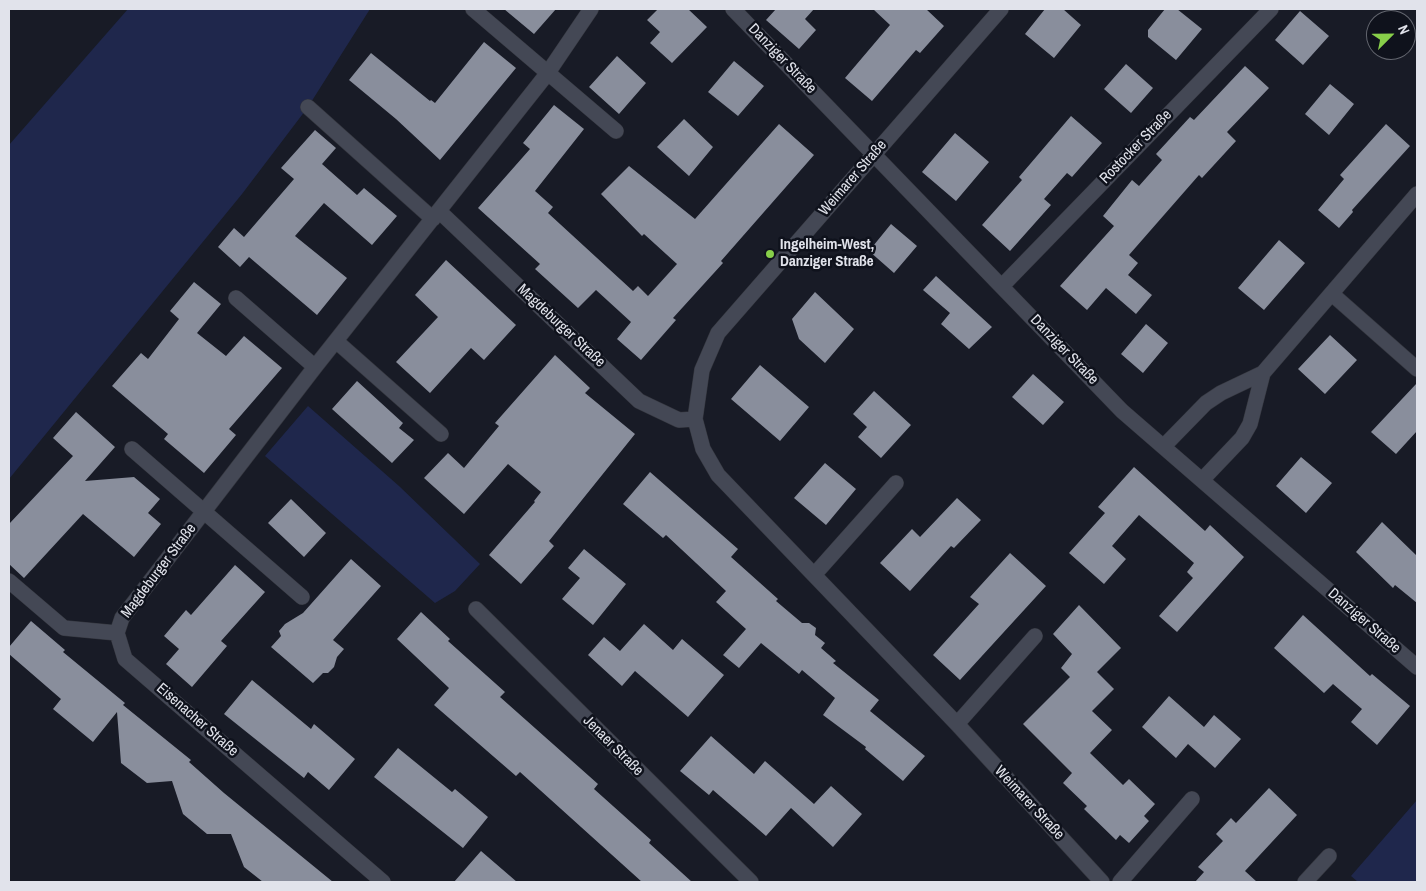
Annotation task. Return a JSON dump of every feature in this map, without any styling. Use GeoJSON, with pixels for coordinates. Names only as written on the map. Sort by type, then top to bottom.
{"type":"FeatureCollection","features":[{"type":"Feature","properties":{"kind":"street"},"geometry":{"type":"LineString","coordinates":[[473,9],[616,131]]}},
{"type":"Feature","properties":{"kind":"street","name":"Magdeburger Straße"},"geometry":{"type":"LineString","coordinates":[[117,633],[122,618],[315,367],[547,74],[591,9]]}},
{"type":"Feature","properties":{"kind":"street","name":"Danziger Straße"},"geometry":{"type":"LineString","coordinates":[[732,9],[1122,411],[1417,667]]}},
{"type":"Feature","properties":{"kind":"street","name":"Weimarer Straße"},"geometry":{"type":"LineString","coordinates":[[1001,9],[718,333],[702,370],[695,419],[703,449],[718,474],[957,724],[1102,882]]}},
{"type":"Feature","properties":{"kind":"street","name":"Rostocker Straße"},"geometry":{"type":"LineString","coordinates":[[1002,286],[1271,9]]}},
{"type":"Feature","properties":{"kind":"street","name":"Magdeburger Straße"},"geometry":{"type":"LineString","coordinates":[[308,107],[436,215],[639,401],[679,420],[695,419]]}},
{"type":"Feature","properties":{"kind":"street"},"geometry":{"type":"LineString","coordinates":[[1164,446],[1206,403],[1221,393],[1263,373],[1417,194]]}},
{"type":"Feature","properties":{"kind":"street"},"geometry":{"type":"LineString","coordinates":[[1332,294],[1417,370]]}},
{"type":"Feature","properties":{"kind":"street"},"geometry":{"type":"LineString","coordinates":[[236,298],[315,367]]}},
{"type":"Feature","properties":{"kind":"street"},"geometry":{"type":"LineString","coordinates":[[336,341],[441,434]]}},
{"type":"Feature","properties":{"kind":"street"},"geometry":{"type":"LineString","coordinates":[[1202,480],[1242,438],[1250,424],[1263,373]]}},
{"type":"Feature","properties":{"kind":"street","name":"Magdeburger Straße"},"geometry":{"type":"LineString","coordinates":[[132,449],[302,598]]}},
{"type":"Feature","properties":{"kind":"street"},"geometry":{"type":"LineString","coordinates":[[814,575],[896,483]]}},
{"type":"Feature","properties":{"kind":"street"},"geometry":{"type":"LineString","coordinates":[[9,581],[64,628],[117,633]]}},
{"type":"Feature","properties":{"kind":"street","name":"Jenaer Straße"},"geometry":{"type":"LineString","coordinates":[[476,610],[751,882]]}},
{"type":"Feature","properties":{"kind":"street","name":"Eisenacher Straße"},"geometry":{"type":"LineString","coordinates":[[117,633],[125,659],[383,882]]}},
{"type":"Feature","properties":{"kind":"street"},"geometry":{"type":"LineString","coordinates":[[957,724],[1035,636]]}},
{"type":"Feature","properties":{"kind":"street"},"geometry":{"type":"LineString","coordinates":[[1120,882],[1192,798]]}},
{"type":"Feature","properties":{"kind":"street"},"geometry":{"type":"LineString","coordinates":[[1305,882],[1328,856]]}},
{"type":"Feature","properties":{"kind":"shaded area"},"geometry":{"type":"Polygon","coordinates":[[[128,9],[370,9],[308,107],[242,194],[9,479],[9,145],[128,9]]]}},
{"type":"Feature","properties":{"kind":"shaded area"},"geometry":{"type":"Polygon","coordinates":[[[308,406],[399,486],[480,564],[455,591],[435,603],[265,456],[308,406]]]}},
{"type":"Feature","properties":{"kind":"shaded area"},"geometry":{"type":"Polygon","coordinates":[[[1417,800],[1417,882],[1358,882],[1351,876],[1417,800]]]}},
{"type":"Feature","properties":{"kind":"building"},"geometry":{"type":"Polygon","coordinates":[[[504,9],[556,9],[534,34],[504,9]]]}},
{"type":"Feature","properties":{"kind":"building"},"geometry":{"type":"Polygon","coordinates":[[[658,9],[688,9],[707,27],[672,63],[650,43],[660,32],[647,20],[658,9]]]}},
{"type":"Feature","properties":{"kind":"building"},"geometry":{"type":"Polygon","coordinates":[[[776,9],[814,9],[805,19],[816,30],[799,49],[766,20],[776,9]]]}},
{"type":"Feature","properties":{"kind":"building"},"geometry":{"type":"Polygon","coordinates":[[[873,9],[926,9],[944,26],[920,53],[916,50],[872,101],[845,78],[890,25],[873,9]]]}},
{"type":"Feature","properties":{"kind":"building"},"geometry":{"type":"Polygon","coordinates":[[[1045,9],[1063,9],[1081,25],[1054,58],[1025,34],[1045,9]]]}},
{"type":"Feature","properties":{"kind":"building"},"geometry":{"type":"Polygon","coordinates":[[[1165,9],[1177,9],[1202,29],[1176,60],[1148,37],[1148,30],[1165,9]]]}},
{"type":"Feature","properties":{"kind":"building"},"geometry":{"type":"Polygon","coordinates":[[[1300,11],[1329,36],[1303,65],[1275,40],[1300,11]]]}},
{"type":"Feature","properties":{"kind":"building"},"geometry":{"type":"Polygon","coordinates":[[[484,42],[516,68],[440,160],[396,119],[349,80],[371,53],[430,101],[435,103],[484,42]]]}},
{"type":"Feature","properties":{"kind":"building"},"geometry":{"type":"Polygon","coordinates":[[[617,56],[646,83],[619,114],[589,87],[617,56]]]}},
{"type":"Feature","properties":{"kind":"building"},"geometry":{"type":"Polygon","coordinates":[[[734,61],[764,86],[738,116],[708,92],[734,61]]]}},
{"type":"Feature","properties":{"kind":"building"},"geometry":{"type":"Polygon","coordinates":[[[1126,64],[1153,88],[1131,113],[1104,89],[1126,64]]]}},
{"type":"Feature","properties":{"kind":"building"},"geometry":{"type":"Polygon","coordinates":[[[1245,66],[1269,88],[1227,132],[1236,141],[1202,178],[1199,175],[1129,255],[1138,263],[1128,275],[1152,295],[1136,314],[1106,288],[1087,310],[1060,286],[1114,226],[1103,216],[1132,180],[1139,186],[1162,160],[1156,154],[1190,117],[1194,120],[1245,66]]]}},
{"type":"Feature","properties":{"kind":"building"},"geometry":{"type":"Polygon","coordinates":[[[1330,84],[1354,104],[1329,135],[1305,114],[1330,84]]]}},
{"type":"Feature","properties":{"kind":"building"},"geometry":{"type":"Polygon","coordinates":[[[554,105],[584,129],[535,191],[553,207],[548,213],[633,291],[638,286],[648,296],[677,264],[644,234],[642,236],[601,194],[629,166],[695,219],[779,124],[814,155],[721,261],[723,263],[673,318],[676,320],[641,360],[617,339],[631,322],[596,290],[578,308],[535,269],[540,264],[478,208],[530,149],[523,143],[554,105]]]}},
{"type":"Feature","properties":{"kind":"building"},"geometry":{"type":"Polygon","coordinates":[[[1071,116],[1102,143],[1072,177],[1067,173],[1044,199],[1051,205],[1010,251],[982,225],[1022,180],[1019,177],[1071,116]]]}},
{"type":"Feature","properties":{"kind":"building"},"geometry":{"type":"Polygon","coordinates":[[[684,119],[713,147],[689,176],[657,147],[684,119]]]}},
{"type":"Feature","properties":{"kind":"building"},"geometry":{"type":"Polygon","coordinates":[[[1386,124],[1410,146],[1352,210],[1353,212],[1339,228],[1318,210],[1344,179],[1340,175],[1386,124]]]}},
{"type":"Feature","properties":{"kind":"building"},"geometry":{"type":"Polygon","coordinates":[[[315,130],[336,148],[322,164],[357,195],[364,188],[397,216],[372,245],[324,203],[295,236],[347,278],[317,315],[249,257],[240,267],[218,247],[234,228],[244,237],[294,179],[281,168],[315,130]]]}},
{"type":"Feature","properties":{"kind":"building"},"geometry":{"type":"Polygon","coordinates":[[[955,133],[989,162],[956,201],[922,172],[955,133]]]}},
{"type":"Feature","properties":{"kind":"building"},"geometry":{"type":"Polygon","coordinates":[[[891,224],[917,246],[894,273],[869,251],[891,224]]]}},
{"type":"Feature","properties":{"kind":"building"},"geometry":{"type":"Polygon","coordinates":[[[1279,240],[1305,263],[1264,310],[1238,288],[1279,240]]]}},
{"type":"Feature","properties":{"kind":"building"},"geometry":{"type":"Polygon","coordinates":[[[446,260],[516,325],[484,360],[471,348],[430,393],[396,362],[438,317],[415,295],[446,260]]]}},
{"type":"Feature","properties":{"kind":"building"},"geometry":{"type":"Polygon","coordinates":[[[936,276],[992,327],[969,349],[941,324],[950,313],[923,290],[936,276]]]}},
{"type":"Feature","properties":{"kind":"building"},"geometry":{"type":"Polygon","coordinates":[[[194,282],[221,304],[197,333],[226,356],[244,336],[282,368],[229,429],[236,435],[204,473],[164,439],[168,434],[112,386],[141,353],[148,359],[179,319],[170,311],[194,282]]]}},
{"type":"Feature","properties":{"kind":"building"},"geometry":{"type":"Polygon","coordinates":[[[815,292],[854,329],[825,363],[799,339],[792,319],[815,292]]]}},
{"type":"Feature","properties":{"kind":"building"},"geometry":{"type":"Polygon","coordinates":[[[1146,324],[1168,343],[1143,373],[1121,354],[1146,324]]]}},
{"type":"Feature","properties":{"kind":"building"},"geometry":{"type":"Polygon","coordinates":[[[1330,335],[1357,360],[1325,394],[1298,369],[1330,335]]]}},
{"type":"Feature","properties":{"kind":"building"},"geometry":{"type":"Polygon","coordinates":[[[555,355],[590,388],[585,393],[635,434],[549,541],[554,546],[521,584],[489,555],[535,502],[541,492],[508,464],[464,514],[424,478],[448,453],[464,468],[499,426],[495,423],[555,355]]]}},
{"type":"Feature","properties":{"kind":"building"},"geometry":{"type":"Polygon","coordinates":[[[760,365],[809,407],[780,441],[731,399],[760,365]]]}},
{"type":"Feature","properties":{"kind":"building"},"geometry":{"type":"Polygon","coordinates":[[[1033,374],[1064,402],[1043,425],[1012,397],[1033,374]]]}},
{"type":"Feature","properties":{"kind":"building"},"geometry":{"type":"Polygon","coordinates":[[[357,381],[403,423],[399,428],[414,440],[392,463],[332,409],[357,381]]]}},
{"type":"Feature","properties":{"kind":"building"},"geometry":{"type":"Polygon","coordinates":[[[1417,383],[1417,431],[1396,454],[1371,432],[1417,383]]]}},
{"type":"Feature","properties":{"kind":"building"},"geometry":{"type":"Polygon","coordinates":[[[874,391],[911,425],[881,458],[858,437],[867,427],[853,414],[874,391]]]}},
{"type":"Feature","properties":{"kind":"building"},"geometry":{"type":"Polygon","coordinates":[[[76,412],[115,447],[85,481],[134,477],[160,499],[148,513],[161,524],[134,557],[83,514],[24,578],[9,564],[9,524],[73,456],[53,438],[76,412]]]}},
{"type":"Feature","properties":{"kind":"building"},"geometry":{"type":"Polygon","coordinates":[[[1301,457],[1332,483],[1306,513],[1276,486],[1301,457]]]}},
{"type":"Feature","properties":{"kind":"building"},"geometry":{"type":"Polygon","coordinates":[[[825,463],[856,489],[826,525],[794,498],[825,463]]]}},
{"type":"Feature","properties":{"kind":"building"},"geometry":{"type":"Polygon","coordinates":[[[1134,467],[1205,531],[1210,525],[1244,557],[1177,632],[1159,616],[1193,578],[1187,572],[1194,563],[1139,515],[1112,546],[1126,559],[1104,584],[1069,553],[1105,513],[1098,507],[1134,467]]]}},
{"type":"Feature","properties":{"kind":"building"},"geometry":{"type":"Polygon","coordinates":[[[650,472],[738,549],[731,557],[778,599],[776,601],[802,623],[809,623],[816,628],[815,635],[825,643],[821,648],[836,661],[833,663],[879,700],[870,711],[925,756],[903,781],[865,749],[866,747],[823,715],[835,698],[802,670],[799,674],[761,643],[739,668],[723,655],[746,629],[716,602],[726,591],[666,535],[663,538],[623,504],[650,472]]]}},
{"type":"Feature","properties":{"kind":"building"},"geometry":{"type":"Polygon","coordinates":[[[957,498],[981,520],[954,548],[951,546],[910,591],[880,563],[912,529],[920,537],[957,498]]]}},
{"type":"Feature","properties":{"kind":"building"},"geometry":{"type":"Polygon","coordinates":[[[291,499],[326,533],[304,557],[268,523],[291,499]]]}},
{"type":"Feature","properties":{"kind":"building"},"geometry":{"type":"Polygon","coordinates":[[[1382,522],[1417,556],[1417,603],[1395,585],[1393,588],[1356,552],[1382,522]]]}},
{"type":"Feature","properties":{"kind":"building"},"geometry":{"type":"Polygon","coordinates":[[[584,549],[626,584],[593,625],[562,599],[580,578],[568,568],[584,549]]]}},
{"type":"Feature","properties":{"kind":"building"},"geometry":{"type":"Polygon","coordinates":[[[1010,553],[1046,586],[960,680],[933,655],[979,604],[970,597],[1010,553]]]}},
{"type":"Feature","properties":{"kind":"building"},"geometry":{"type":"Polygon","coordinates":[[[351,559],[381,586],[333,640],[344,649],[337,657],[334,667],[328,673],[323,673],[313,683],[271,647],[281,636],[279,631],[285,624],[303,613],[351,559]]]}},
{"type":"Feature","properties":{"kind":"building"},"geometry":{"type":"Polygon","coordinates":[[[235,565],[265,592],[221,641],[227,646],[192,687],[166,664],[179,649],[164,636],[186,610],[191,615],[235,565]]]}},
{"type":"Feature","properties":{"kind":"building"},"geometry":{"type":"Polygon","coordinates":[[[1079,605],[1121,648],[1097,672],[1114,689],[1092,711],[1112,730],[1090,753],[1123,785],[1129,779],[1155,804],[1144,816],[1149,821],[1129,843],[1120,835],[1116,840],[1084,809],[1087,806],[1063,783],[1072,773],[1023,724],[1070,677],[1061,668],[1072,654],[1053,634],[1079,605]]]}},
{"type":"Feature","properties":{"kind":"building"},"geometry":{"type":"Polygon","coordinates":[[[421,612],[450,639],[448,641],[505,692],[500,697],[598,784],[594,789],[651,840],[649,843],[692,882],[642,882],[520,772],[516,776],[434,705],[449,688],[397,639],[421,612]]]}},
{"type":"Feature","properties":{"kind":"building"},"geometry":{"type":"Polygon","coordinates":[[[1303,615],[1370,676],[1372,674],[1410,706],[1377,745],[1351,722],[1362,709],[1333,684],[1324,693],[1274,648],[1303,615]]]}},
{"type":"Feature","properties":{"kind":"building"},"geometry":{"type":"Polygon","coordinates":[[[31,621],[65,650],[63,652],[125,703],[123,705],[191,760],[189,762],[224,793],[333,882],[263,882],[244,867],[231,834],[207,834],[183,814],[172,781],[147,783],[121,763],[117,712],[93,742],[53,709],[61,699],[9,654],[9,647],[31,621]]]}},
{"type":"Feature","properties":{"kind":"building"},"geometry":{"type":"Polygon","coordinates":[[[644,624],[673,650],[682,639],[724,675],[688,717],[635,671],[622,686],[588,655],[604,637],[620,651],[644,624]]]}},
{"type":"Feature","properties":{"kind":"building"},"geometry":{"type":"Polygon","coordinates":[[[252,680],[311,729],[314,724],[355,759],[329,790],[308,772],[304,778],[224,714],[252,680]]]}},
{"type":"Feature","properties":{"kind":"building"},"geometry":{"type":"Polygon","coordinates":[[[1169,696],[1204,727],[1214,715],[1241,739],[1215,768],[1188,744],[1176,758],[1142,727],[1169,696]]]}},
{"type":"Feature","properties":{"kind":"building"},"geometry":{"type":"Polygon","coordinates":[[[711,736],[754,774],[765,761],[814,804],[831,786],[862,814],[833,847],[791,808],[766,836],[713,790],[709,795],[680,771],[711,736]]]}},
{"type":"Feature","properties":{"kind":"building"},"geometry":{"type":"Polygon","coordinates":[[[398,748],[452,792],[455,789],[488,817],[463,848],[374,777],[398,748]]]}},
{"type":"Feature","properties":{"kind":"building"},"geometry":{"type":"Polygon","coordinates":[[[1269,788],[1297,815],[1245,871],[1257,882],[1195,882],[1204,872],[1198,867],[1223,841],[1216,834],[1231,818],[1236,823],[1269,788]]]}},
{"type":"Feature","properties":{"kind":"building"},"geometry":{"type":"Polygon","coordinates":[[[481,851],[517,882],[454,882],[481,851]]]}},
{"type":"Feature","properties":{"kind":"place","name":"Ingelheim-West, Danziger Straße"},"geometry":{"type":"Point","coordinates":[770,254]}}]}
